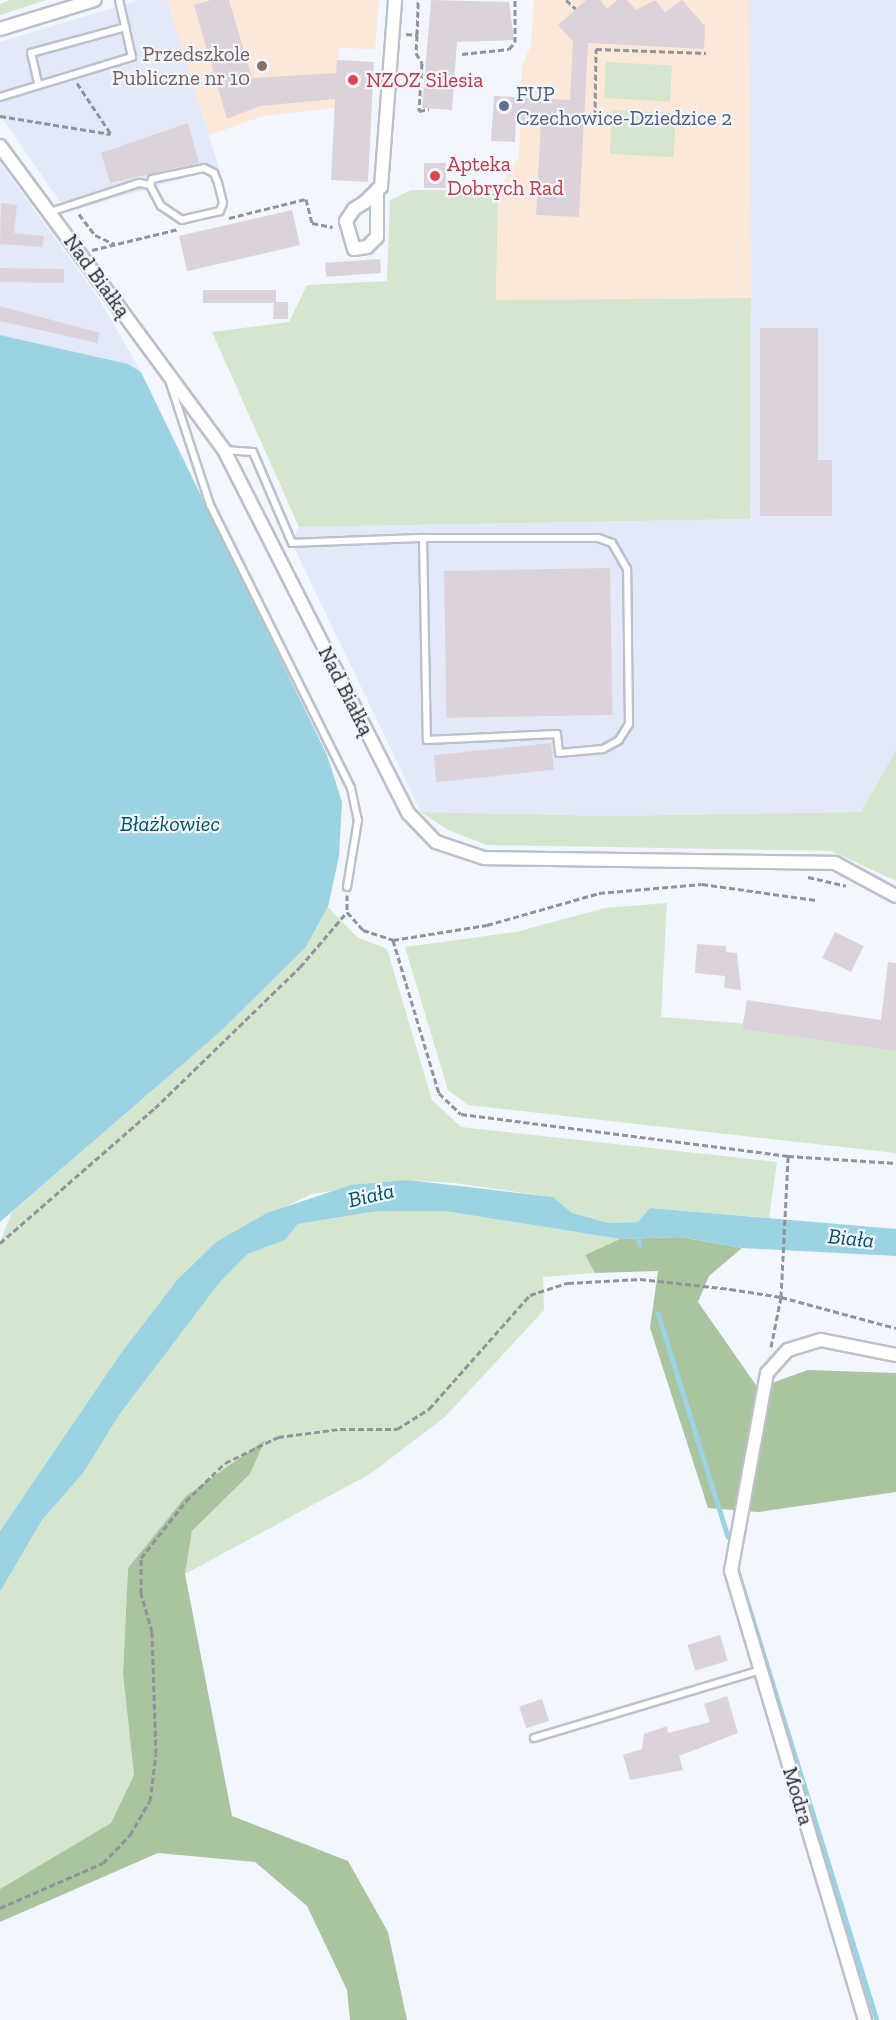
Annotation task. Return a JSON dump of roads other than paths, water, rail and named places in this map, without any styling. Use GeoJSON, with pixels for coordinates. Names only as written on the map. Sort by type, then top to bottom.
{"type":"FeatureCollection","features":[{"type":"Feature","properties":{"kind":"street"},"geometry":{"type":"LineString","coordinates":[[0,29],[95,0]]}},
{"type":"Feature","properties":{"kind":"street"},"geometry":{"type":"LineString","coordinates":[[377,190],[378,230],[373,243],[354,249],[346,229],[349,214],[377,190],[381,187],[395,0]]}},
{"type":"Feature","properties":{"kind":"street","name":"Nad Białką"},"geometry":{"type":"LineString","coordinates":[[0,146],[224,450],[409,814],[436,843],[484,858],[835,863],[896,896]]}},
{"type":"Feature","properties":{"kind":"street","name":"Modra"},"geometry":{"type":"LineString","coordinates":[[865,2020],[730,1571],[767,1372],[788,1350],[821,1340],[896,1354]]}},
{"type":"Feature","properties":{"kind":"lane"},"geometry":{"type":"LineString","coordinates":[[0,97],[38,83],[132,57],[119,0]]}},
{"type":"Feature","properties":{"kind":"lane"},"geometry":{"type":"LineString","coordinates":[[38,83],[31,53],[126,27]]}},
{"type":"Feature","properties":{"kind":"lane"},"geometry":{"type":"LineString","coordinates":[[204,168],[214,173],[223,203],[220,211],[182,220],[161,206],[150,185],[152,179],[204,168]]}},
{"type":"Feature","properties":{"kind":"lane"},"geometry":{"type":"LineString","coordinates":[[50,212],[139,183],[150,185]]}},
{"type":"Feature","properties":{"kind":"lane"},"geometry":{"type":"LineString","coordinates":[[167,374],[210,505],[351,788],[358,820],[347,887]]}},
{"type":"Feature","properties":{"kind":"lane"},"geometry":{"type":"LineString","coordinates":[[224,450],[253,452],[292,543],[423,538],[598,537],[612,543],[627,569],[629,724],[619,740],[603,749],[559,753],[556,734],[427,740],[423,538]]}},
{"type":"Feature","properties":{"kind":"lane"},"geometry":{"type":"LineString","coordinates":[[534,1738],[760,1670]]}},
{"type":"Feature","properties":{"kind":"water","name":"Błażkowiec"},"geometry":{"type":"Polygon","coordinates":[[[0,335],[128,364],[141,372],[327,755],[342,802],[339,856],[328,907],[305,948],[220,1032],[0,1222],[0,335]]]}},
{"type":"Feature","properties":{"kind":"water","name":"Biała"},"geometry":{"type":"Polygon","coordinates":[[[408,1180],[553,1197],[572,1213],[609,1223],[638,1222],[650,1208],[896,1229],[896,1256],[742,1248],[681,1237],[620,1239],[445,1211],[378,1211],[298,1224],[285,1240],[248,1254],[220,1282],[119,1415],[84,1472],[42,1520],[0,1592],[0,1531],[121,1353],[177,1280],[216,1242],[267,1213],[351,1185],[408,1180]]]}},
{"type":"Feature","properties":{"kind":"waterway"},"geometry":{"type":"LineString","coordinates":[[637,1234],[640,1245]]}},
{"type":"Feature","properties":{"kind":"waterway"},"geometry":{"type":"LineString","coordinates":[[658,1313],[728,1536]]}},
{"type":"Feature","properties":{"kind":"waterway"},"geometry":{"type":"LineString","coordinates":[[736,1565],[877,2020]]}},
{"type":"Feature","properties":{"kind":"place","name":"Przedszkole Publiczne nr 10"},"geometry":{"type":"Point","coordinates":[262,66]}},
{"type":"Feature","properties":{"kind":"place","name":"NZOZ Silesia"},"geometry":{"type":"Point","coordinates":[353,80]}},
{"type":"Feature","properties":{"kind":"place","name":"FUP Czechowice-Dziedzice 2"},"geometry":{"type":"Point","coordinates":[504,106]}},
{"type":"Feature","properties":{"kind":"place","name":"Apteka Dobrych Rad"},"geometry":{"type":"Point","coordinates":[435,176]}}]}
